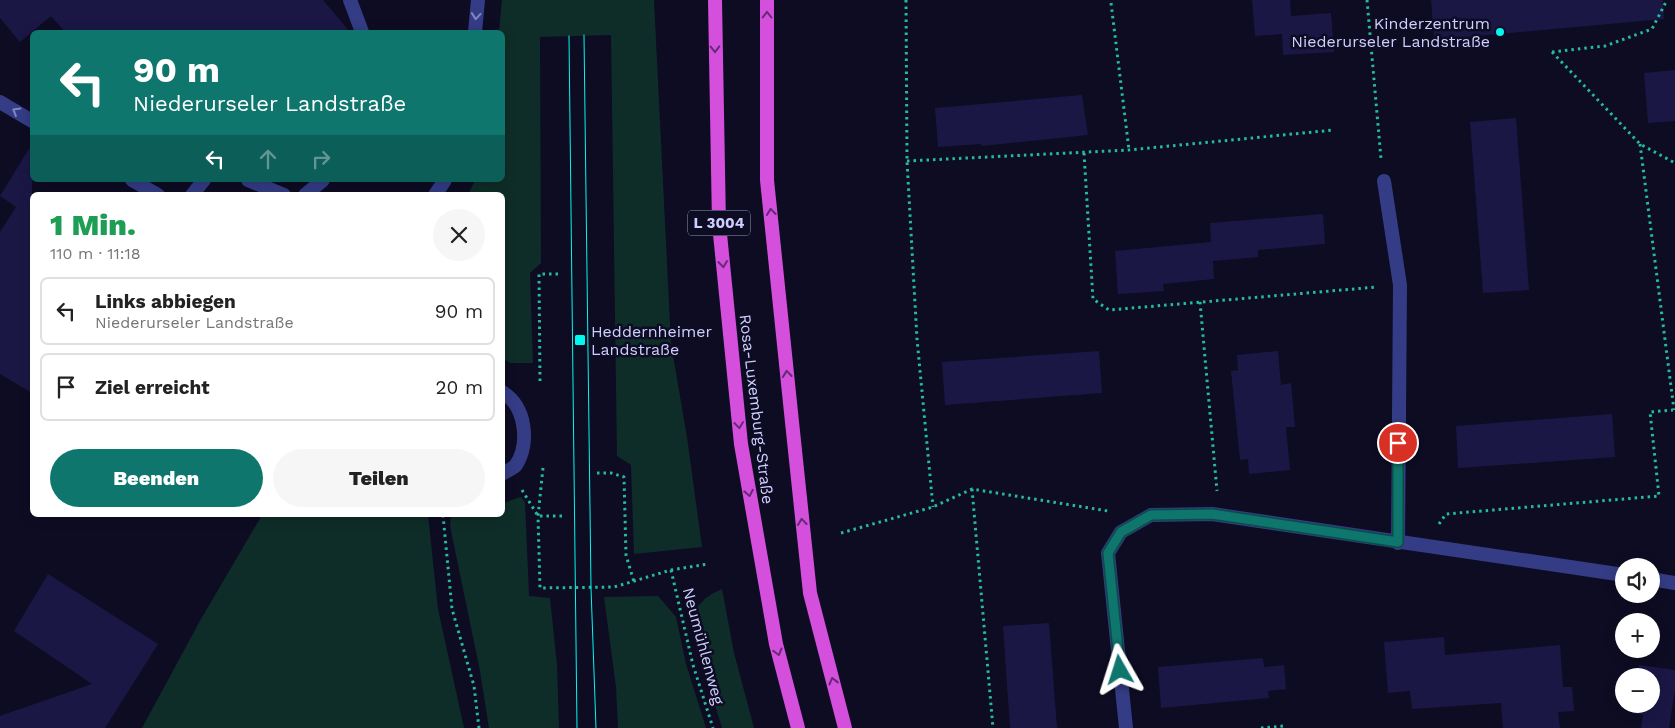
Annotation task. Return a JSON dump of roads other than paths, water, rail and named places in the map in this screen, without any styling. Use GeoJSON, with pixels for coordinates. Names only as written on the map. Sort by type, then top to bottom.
{"type":"FeatureCollection","features":[{"type":"Feature","properties":{"kind":"highway","name":"Rosa-Luxemburg-Straße"},"geometry":{"type":"LineString","coordinates":[[714,0],[719,224],[741,444],[776,644],[798,728]]}},
{"type":"Feature","properties":{"kind":"highway","name":"Rosa-Luxemburg-Straße"},"geometry":{"type":"LineString","coordinates":[[767,0],[767,180],[810,593],[845,728]]}},
{"type":"Feature","properties":{"kind":"street"},"geometry":{"type":"LineString","coordinates":[[350,0],[361,30]]}},
{"type":"Feature","properties":{"kind":"street"},"geometry":{"type":"LineString","coordinates":[[475,30],[478,0]]}},
{"type":"Feature","properties":{"kind":"street"},"geometry":{"type":"LineString","coordinates":[[0,102],[30,120]]}},
{"type":"Feature","properties":{"kind":"street"},"geometry":{"type":"LineString","coordinates":[[1384,181],[1400,285],[1398,542]]}},
{"type":"Feature","properties":{"kind":"street"},"geometry":{"type":"LineString","coordinates":[[135,182],[153,192]]}},
{"type":"Feature","properties":{"kind":"street"},"geometry":{"type":"LineString","coordinates":[[194,192],[202,182]]}},
{"type":"Feature","properties":{"kind":"street"},"geometry":{"type":"LineString","coordinates":[[253,182],[277,192]]}},
{"type":"Feature","properties":{"kind":"street"},"geometry":{"type":"LineString","coordinates":[[308,192],[320,182]]}},
{"type":"Feature","properties":{"kind":"street"},"geometry":{"type":"LineString","coordinates":[[505,394],[509,396],[521,415],[524,442],[515,466],[505,472]]}},
{"type":"Feature","properties":{"kind":"street"},"geometry":{"type":"LineString","coordinates":[[1126,728],[1108,553],[1121,532],[1151,515],[1212,514],[1615,574]]}},
{"type":"Feature","properties":{"kind":"street"},"geometry":{"type":"LineString","coordinates":[[1660,580],[1675,582]]}},
{"type":"Feature","properties":{"kind":"tram line"},"geometry":{"type":"LineString","coordinates":[[584,35],[591,588],[596,728]]}},
{"type":"Feature","properties":{"kind":"tram line"},"geometry":{"type":"LineString","coordinates":[[569,36],[577,728]]}},
{"type":"Feature","properties":{"kind":"place","name":"Kinderzentrum Niederurseler Landstraße"},"geometry":{"type":"Point","coordinates":[1500,32]}},
{"type":"Feature","properties":{"kind":"place","name":"Heddernheimer Landstraße"},"geometry":{"type":"Point","coordinates":[580,340]}}]}
